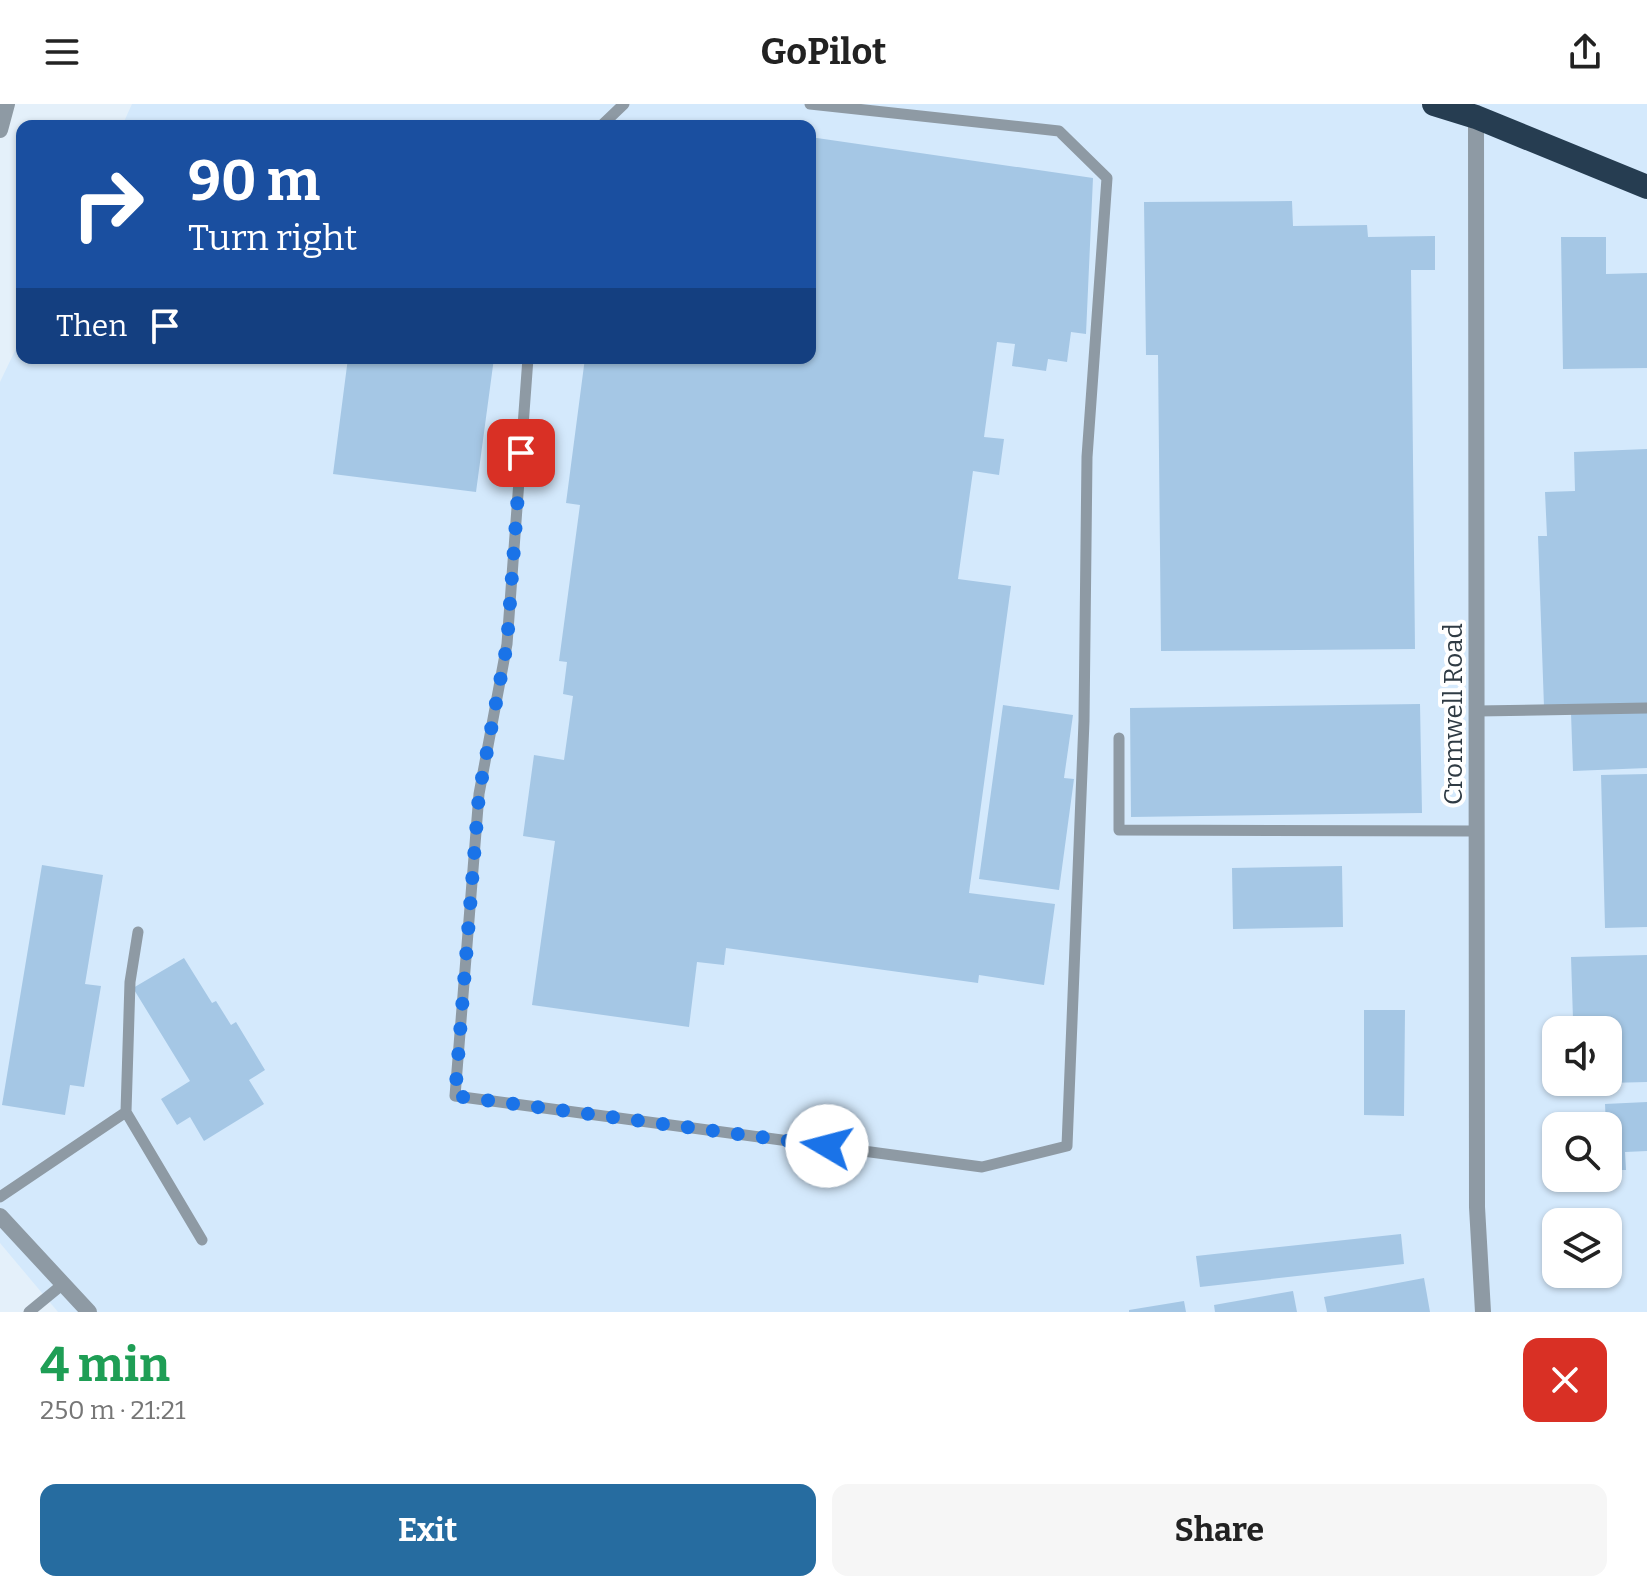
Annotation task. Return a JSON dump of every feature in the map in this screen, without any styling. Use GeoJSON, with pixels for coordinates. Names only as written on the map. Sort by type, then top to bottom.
{"type":"FeatureCollection","features":[{"type":"Feature","properties":{"kind":"highway"},"geometry":{"type":"LineString","coordinates":[[1434,104],[1476,117],[1647,187]]}},
{"type":"Feature","properties":{"kind":"street"},"geometry":{"type":"LineString","coordinates":[[0,130],[7,104]]}},
{"type":"Feature","properties":{"kind":"street","name":"Cromwell Road"},"geometry":{"type":"LineString","coordinates":[[1476,117],[1477,1207],[1483,1312]]}},
{"type":"Feature","properties":{"kind":"street"},"geometry":{"type":"LineString","coordinates":[[0,1216],[89,1312]]}},
{"type":"Feature","properties":{"kind":"lane"},"geometry":{"type":"LineString","coordinates":[[607,120],[624,104]]}},
{"type":"Feature","properties":{"kind":"lane"},"geometry":{"type":"LineString","coordinates":[[528,364],[507,644],[479,794],[455,1096],[982,1167],[1067,1146],[1084,721],[1087,457],[1107,178],[1059,131],[810,104]]}},
{"type":"Feature","properties":{"kind":"lane"},"geometry":{"type":"LineString","coordinates":[[1477,711],[1647,708]]}},
{"type":"Feature","properties":{"kind":"lane"},"geometry":{"type":"LineString","coordinates":[[1119,738],[1119,830],[1477,831]]}},
{"type":"Feature","properties":{"kind":"lane"},"geometry":{"type":"LineString","coordinates":[[138,932],[130,982],[126,1112],[202,1240]]}},
{"type":"Feature","properties":{"kind":"lane"},"geometry":{"type":"LineString","coordinates":[[0,1197],[126,1112]]}},
{"type":"Feature","properties":{"kind":"lane"},"geometry":{"type":"LineString","coordinates":[[29,1312],[63,1284]]}},
{"type":"Feature","properties":{"kind":"shaded area"},"geometry":{"type":"Polygon","coordinates":[[[132,104],[1647,104],[1647,1312],[58,1312],[0,1243],[0,382],[16,349],[16,364],[816,364],[816,120],[125,120],[132,104]]]}},
{"type":"Feature","properties":{"kind":"building"},"geometry":{"type":"Polygon","coordinates":[[[816,138],[1093,178],[1086,334],[1071,332],[1067,362],[1048,359],[1046,371],[1012,366],[1015,344],[997,342],[984,437],[1004,439],[999,475],[973,471],[958,579],[1011,586],[969,893],[1055,904],[1044,985],[979,975],[978,983],[726,948],[724,965],[697,962],[689,1027],[532,1005],[555,841],[523,836],[534,755],[564,760],[573,696],[563,694],[567,662],[559,661],[580,505],[566,503],[584,364],[816,364],[816,138]]]}},
{"type":"Feature","properties":{"kind":"building"},"geometry":{"type":"Polygon","coordinates":[[[1292,201],[1293,226],[1367,225],[1368,237],[1435,236],[1435,270],[1411,270],[1415,649],[1161,651],[1158,355],[1146,355],[1144,202],[1292,201]]]}},
{"type":"Feature","properties":{"kind":"building"},"geometry":{"type":"Polygon","coordinates":[[[1561,237],[1606,237],[1606,274],[1647,273],[1647,368],[1563,369],[1561,237]]]}},
{"type":"Feature","properties":{"kind":"building"},"geometry":{"type":"Polygon","coordinates":[[[347,364],[493,364],[476,492],[333,474],[347,364]]]}},
{"type":"Feature","properties":{"kind":"building"},"geometry":{"type":"Polygon","coordinates":[[[1647,449],[1647,703],[1544,707],[1538,536],[1547,536],[1545,492],[1575,491],[1574,452],[1647,449]]]}},
{"type":"Feature","properties":{"kind":"building"},"geometry":{"type":"Polygon","coordinates":[[[1420,704],[1422,813],[1131,817],[1130,708],[1420,704]]]}},
{"type":"Feature","properties":{"kind":"building"},"geometry":{"type":"Polygon","coordinates":[[[1003,705],[1073,715],[1064,778],[1074,779],[1059,890],[979,879],[1003,705]]]}},
{"type":"Feature","properties":{"kind":"building"},"geometry":{"type":"Polygon","coordinates":[[[1647,711],[1647,768],[1573,771],[1571,713],[1647,711]]]}},
{"type":"Feature","properties":{"kind":"building"},"geometry":{"type":"Polygon","coordinates":[[[1647,774],[1647,927],[1605,928],[1601,775],[1647,774]]]}},
{"type":"Feature","properties":{"kind":"building"},"geometry":{"type":"Polygon","coordinates":[[[42,865],[103,875],[85,984],[101,986],[84,1087],[70,1085],[65,1115],[2,1105],[42,865]]]}},
{"type":"Feature","properties":{"kind":"building"},"geometry":{"type":"Polygon","coordinates":[[[1342,866],[1343,927],[1233,929],[1232,868],[1342,866]]]}},
{"type":"Feature","properties":{"kind":"building"},"geometry":{"type":"Polygon","coordinates":[[[1647,955],[1647,1082],[1622,1083],[1622,1016],[1573,1016],[1571,957],[1647,955]]]}},
{"type":"Feature","properties":{"kind":"building"},"geometry":{"type":"Polygon","coordinates":[[[184,958],[212,1003],[216,1001],[231,1025],[236,1022],[265,1070],[249,1080],[264,1104],[204,1141],[190,1117],[177,1125],[161,1099],[190,1081],[133,988],[184,958]]]}},
{"type":"Feature","properties":{"kind":"building"},"geometry":{"type":"Polygon","coordinates":[[[1364,1010],[1405,1010],[1404,1116],[1364,1115],[1364,1010]]]}},
{"type":"Feature","properties":{"kind":"building"},"geometry":{"type":"Polygon","coordinates":[[[1647,1102],[1647,1151],[1625,1152],[1626,1170],[1622,1170],[1622,1112],[1605,1112],[1605,1104],[1647,1102]]]}},
{"type":"Feature","properties":{"kind":"building"},"geometry":{"type":"Polygon","coordinates":[[[1401,1234],[1404,1264],[1200,1287],[1196,1256],[1401,1234]]]}},
{"type":"Feature","properties":{"kind":"building"},"geometry":{"type":"Polygon","coordinates":[[[1424,1278],[1430,1312],[1327,1312],[1324,1297],[1424,1278]]]}},
{"type":"Feature","properties":{"kind":"building"},"geometry":{"type":"Polygon","coordinates":[[[1293,1291],[1297,1312],[1215,1312],[1214,1305],[1293,1291]]]}},
{"type":"Feature","properties":{"kind":"building"},"geometry":{"type":"Polygon","coordinates":[[[1184,1301],[1186,1312],[1129,1312],[1129,1310],[1184,1301]]]}},
{"type":"Feature","properties":{"kind":"route"},"geometry":{"type":"LineString","coordinates":[[521,453],[507,644],[479,794],[455,1096],[827,1146]]}}]}
